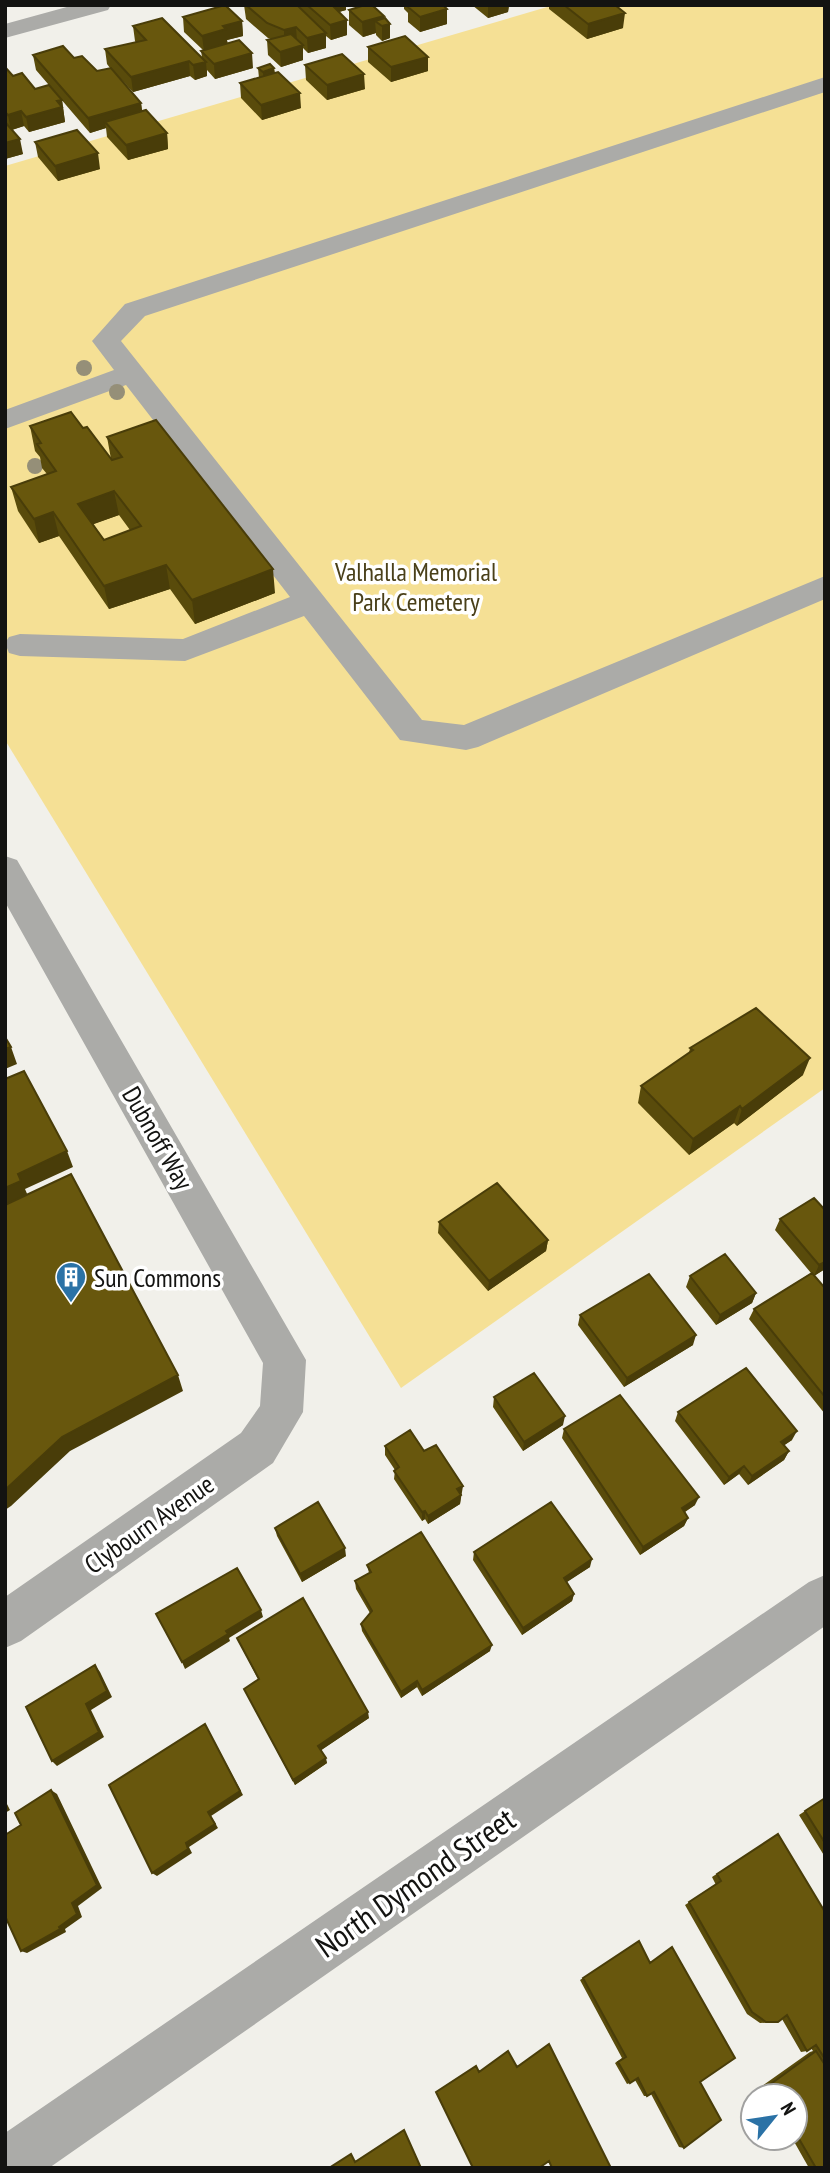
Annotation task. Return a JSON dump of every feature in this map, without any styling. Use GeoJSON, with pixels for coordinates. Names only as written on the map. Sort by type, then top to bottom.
{"type":"FeatureCollection","features":[{"type":"Feature","properties":{"kind":"street"},"geometry":{"type":"LineString","coordinates":[[5,31],[100,5]]}},
{"type":"Feature","properties":{"kind":"street"},"geometry":{"type":"LineString","coordinates":[[825,84],[135,310],[106,341],[412,731],[466,738],[825,587]]}},
{"type":"Feature","properties":{"kind":"street"},"geometry":{"type":"LineString","coordinates":[[5,420],[132,373]]}},
{"type":"Feature","properties":{"kind":"street"},"geometry":{"type":"LineString","coordinates":[[10,641],[184,650],[312,601]]}},
{"type":"Feature","properties":{"kind":"street","name":"Dubnoff Way"},"geometry":{"type":"LineString","coordinates":[[5,870],[285,1360],[281,1412]]}},
{"type":"Feature","properties":{"kind":"street","name":"Clybourn Avenue"},"geometry":{"type":"LineString","coordinates":[[5,1625],[257,1448],[281,1412]]}},
{"type":"Feature","properties":{"kind":"street","name":"North Dymond Street"},"geometry":{"type":"LineString","coordinates":[[5,2166],[825,1598]]}},
{"type":"Feature","properties":{"kind":"green space","name":"Valhalla Memorial Park Cemetery"},"geometry":{"type":"Polygon","coordinates":[[[554,5],[825,5],[825,1088],[401,1388],[5,740],[5,166],[554,5]]]}},
{"type":"Feature","properties":{"kind":"building"},"geometry":{"type":"Polygon","coordinates":[[[225,5],[242,21],[202,36],[183,17],[225,5]]]}},
{"type":"Feature","properties":{"kind":"building"},"geometry":{"type":"Polygon","coordinates":[[[246,5],[297,5],[326,33],[307,38],[296,27],[284,30],[267,23],[246,5]]]}},
{"type":"Feature","properties":{"kind":"building"},"geometry":{"type":"Polygon","coordinates":[[[307,5],[332,5],[347,20],[330,25],[307,5]]]}},
{"type":"Feature","properties":{"kind":"building"},"geometry":{"type":"Polygon","coordinates":[[[372,5],[384,16],[362,22],[349,10],[372,5]]]}},
{"type":"Feature","properties":{"kind":"building"},"geometry":{"type":"Polygon","coordinates":[[[443,5],[447,9],[420,17],[408,7],[443,5]]]}},
{"type":"Feature","properties":{"kind":"building"},"geometry":{"type":"Polygon","coordinates":[[[564,5],[615,5],[625,13],[588,24],[564,5]]]}},
{"type":"Feature","properties":{"kind":"building"},"geometry":{"type":"Polygon","coordinates":[[[162,18],[206,62],[193,65],[189,61],[131,77],[105,49],[146,40],[133,26],[162,18]]]}},
{"type":"Feature","properties":{"kind":"building"},"geometry":{"type":"Polygon","coordinates":[[[385,18],[390,24],[382,26],[375,21],[385,18]]]}},
{"type":"Feature","properties":{"kind":"building"},"geometry":{"type":"Polygon","coordinates":[[[291,34],[303,45],[280,52],[267,40],[291,34]]]}},
{"type":"Feature","properties":{"kind":"building"},"geometry":{"type":"Polygon","coordinates":[[[405,36],[428,57],[391,67],[368,47],[405,36]]]}},
{"type":"Feature","properties":{"kind":"building"},"geometry":{"type":"Polygon","coordinates":[[[239,40],[252,53],[214,64],[201,51],[239,40]]]}},
{"type":"Feature","properties":{"kind":"building"},"geometry":{"type":"Polygon","coordinates":[[[63,46],[74,58],[82,56],[97,71],[111,68],[141,103],[88,118],[33,55],[63,46]]]}},
{"type":"Feature","properties":{"kind":"building"},"geometry":{"type":"Polygon","coordinates":[[[342,54],[364,74],[327,85],[305,65],[342,54]]]}},
{"type":"Feature","properties":{"kind":"building"},"geometry":{"type":"Polygon","coordinates":[[[270,64],[274,68],[263,72],[258,68],[270,64]]]}},
{"type":"Feature","properties":{"kind":"building"},"geometry":{"type":"Polygon","coordinates":[[[5,67],[13,76],[22,73],[35,89],[49,85],[62,100],[57,101],[62,107],[26,117],[21,111],[8,115],[5,112],[5,67]]]}},
{"type":"Feature","properties":{"kind":"building"},"geometry":{"type":"Polygon","coordinates":[[[278,72],[300,93],[261,105],[240,83],[278,72]]]}},
{"type":"Feature","properties":{"kind":"building"},"geometry":{"type":"Polygon","coordinates":[[[146,110],[167,133],[126,145],[105,122],[146,110]]]}},
{"type":"Feature","properties":{"kind":"building"},"geometry":{"type":"Polygon","coordinates":[[[5,122],[20,139],[5,143],[5,122]]]}},
{"type":"Feature","properties":{"kind":"building"},"geometry":{"type":"Polygon","coordinates":[[[77,130],[98,153],[55,166],[35,142],[77,130]]]}},
{"type":"Feature","properties":{"kind":"building"},"geometry":{"type":"Polygon","coordinates":[[[71,412],[83,428],[87,427],[112,460],[122,457],[107,437],[156,420],[273,569],[192,600],[166,565],[104,586],[53,512],[34,519],[11,487],[56,471],[37,444],[41,443],[30,426],[71,412]],[[114,491],[78,504],[104,540],[141,526],[114,491]]]}},
{"type":"Feature","properties":{"kind":"building"},"geometry":{"type":"Polygon","coordinates":[[[756,1008],[810,1058],[742,1109],[740,1106],[693,1139],[641,1086],[693,1050],[690,1048],[756,1008]]]}},
{"type":"Feature","properties":{"kind":"building"},"geometry":{"type":"Polygon","coordinates":[[[5,1037],[11,1047],[5,1049],[5,1037]]]}},
{"type":"Feature","properties":{"kind":"building"},"geometry":{"type":"Polygon","coordinates":[[[24,1071],[67,1151],[18,1174],[21,1181],[5,1188],[5,1079],[24,1071]]]}},
{"type":"Feature","properties":{"kind":"building","name":"Sun Commons"},"geometry":{"type":"Polygon","coordinates":[[[71,1174],[178,1375],[62,1437],[5,1490],[5,1205],[71,1174]]]}},
{"type":"Feature","properties":{"kind":"building"},"geometry":{"type":"Polygon","coordinates":[[[497,1183],[548,1240],[489,1281],[439,1222],[497,1183]]]}},
{"type":"Feature","properties":{"kind":"building"},"geometry":{"type":"Polygon","coordinates":[[[814,1198],[825,1210],[825,1262],[819,1265],[780,1219],[814,1198]]]}},
{"type":"Feature","properties":{"kind":"building"},"geometry":{"type":"Polygon","coordinates":[[[725,1254],[756,1293],[720,1315],[690,1276],[725,1254]]]}},
{"type":"Feature","properties":{"kind":"building"},"geometry":{"type":"Polygon","coordinates":[[[812,1273],[825,1288],[825,1397],[754,1309],[812,1273]]]}},
{"type":"Feature","properties":{"kind":"building"},"geometry":{"type":"Polygon","coordinates":[[[649,1274],[696,1335],[627,1378],[580,1315],[649,1274]]]}},
{"type":"Feature","properties":{"kind":"building"},"geometry":{"type":"Polygon","coordinates":[[[746,1368],[797,1431],[781,1442],[789,1451],[752,1476],[744,1466],[729,1477],[678,1412],[746,1368]]]}},
{"type":"Feature","properties":{"kind":"building"},"geometry":{"type":"Polygon","coordinates":[[[534,1373],[565,1416],[524,1442],[494,1397],[534,1373]]]}},
{"type":"Feature","properties":{"kind":"building"},"geometry":{"type":"Polygon","coordinates":[[[620,1395],[699,1497],[682,1508],[688,1518],[643,1547],[564,1429],[620,1395]]]}},
{"type":"Feature","properties":{"kind":"building"},"geometry":{"type":"Polygon","coordinates":[[[410,1430],[424,1451],[436,1445],[463,1486],[457,1489],[461,1495],[428,1516],[425,1511],[422,1512],[394,1471],[399,1467],[385,1446],[410,1430]]]}},
{"type":"Feature","properties":{"kind":"building"},"geometry":{"type":"Polygon","coordinates":[[[318,1502],[345,1548],[300,1574],[275,1528],[318,1502]]]}},
{"type":"Feature","properties":{"kind":"building"},"geometry":{"type":"Polygon","coordinates":[[[551,1502],[592,1559],[564,1578],[574,1594],[523,1628],[474,1552],[551,1502]]]}},
{"type":"Feature","properties":{"kind":"building"},"geometry":{"type":"Polygon","coordinates":[[[421,1532],[492,1645],[422,1690],[417,1681],[401,1692],[361,1624],[372,1611],[355,1581],[371,1572],[367,1565],[421,1532]]]}},
{"type":"Feature","properties":{"kind":"building"},"geometry":{"type":"Polygon","coordinates":[[[237,1568],[261,1610],[182,1662],[156,1614],[237,1568]]]}},
{"type":"Feature","properties":{"kind":"building"},"geometry":{"type":"Polygon","coordinates":[[[303,1598],[368,1712],[318,1746],[326,1758],[293,1780],[244,1689],[259,1679],[237,1638],[303,1598]]]}},
{"type":"Feature","properties":{"kind":"building"},"geometry":{"type":"Polygon","coordinates":[[[95,1665],[107,1691],[86,1704],[99,1732],[52,1761],[26,1707],[95,1665]]]}},
{"type":"Feature","properties":{"kind":"building"},"geometry":{"type":"Polygon","coordinates":[[[205,1724],[240,1791],[208,1812],[215,1824],[186,1843],[188,1849],[152,1873],[109,1785],[205,1724]]]}},
{"type":"Feature","properties":{"kind":"building"},"geometry":{"type":"Polygon","coordinates":[[[51,1790],[97,1885],[72,1903],[77,1914],[59,1927],[60,1929],[21,1951],[5,1916],[5,1835],[21,1825],[15,1813],[51,1790]]]}},
{"type":"Feature","properties":{"kind":"building"},"geometry":{"type":"Polygon","coordinates":[[[825,1798],[825,1843],[805,1811],[825,1798]]]}},
{"type":"Feature","properties":{"kind":"building"},"geometry":{"type":"Polygon","coordinates":[[[778,1834],[825,1912],[825,2059],[816,2045],[807,2051],[787,2015],[778,2022],[766,2022],[752,2012],[689,1902],[721,1881],[717,1874],[778,1834]]]}},
{"type":"Feature","properties":{"kind":"building"},"geometry":{"type":"Polygon","coordinates":[[[639,1941],[650,1963],[672,1947],[735,2058],[700,2082],[721,2120],[684,2148],[654,2092],[647,2096],[638,2078],[630,2083],[618,2062],[626,2057],[583,1978],[639,1941]]]}},
{"type":"Feature","properties":{"kind":"building"},"geometry":{"type":"Polygon","coordinates":[[[549,2044],[611,2168],[552,2168],[549,2161],[539,2168],[473,2168],[436,2092],[476,2066],[479,2072],[508,2051],[517,2067],[549,2044]]]}},
{"type":"Feature","properties":{"kind":"building"},"geometry":{"type":"Polygon","coordinates":[[[816,2051],[825,2065],[825,2168],[816,2168],[807,2152],[809,2152],[809,2082],[773,2082],[816,2051]]]}},
{"type":"Feature","properties":{"kind":"building"},"geometry":{"type":"Polygon","coordinates":[[[404,2130],[421,2168],[329,2168],[351,2154],[355,2162],[404,2130]]]}},
{"type":"Feature","properties":{"kind":"place","name":"Sun Commons"},"geometry":{"type":"Point","coordinates":[71,1304]}}]}
